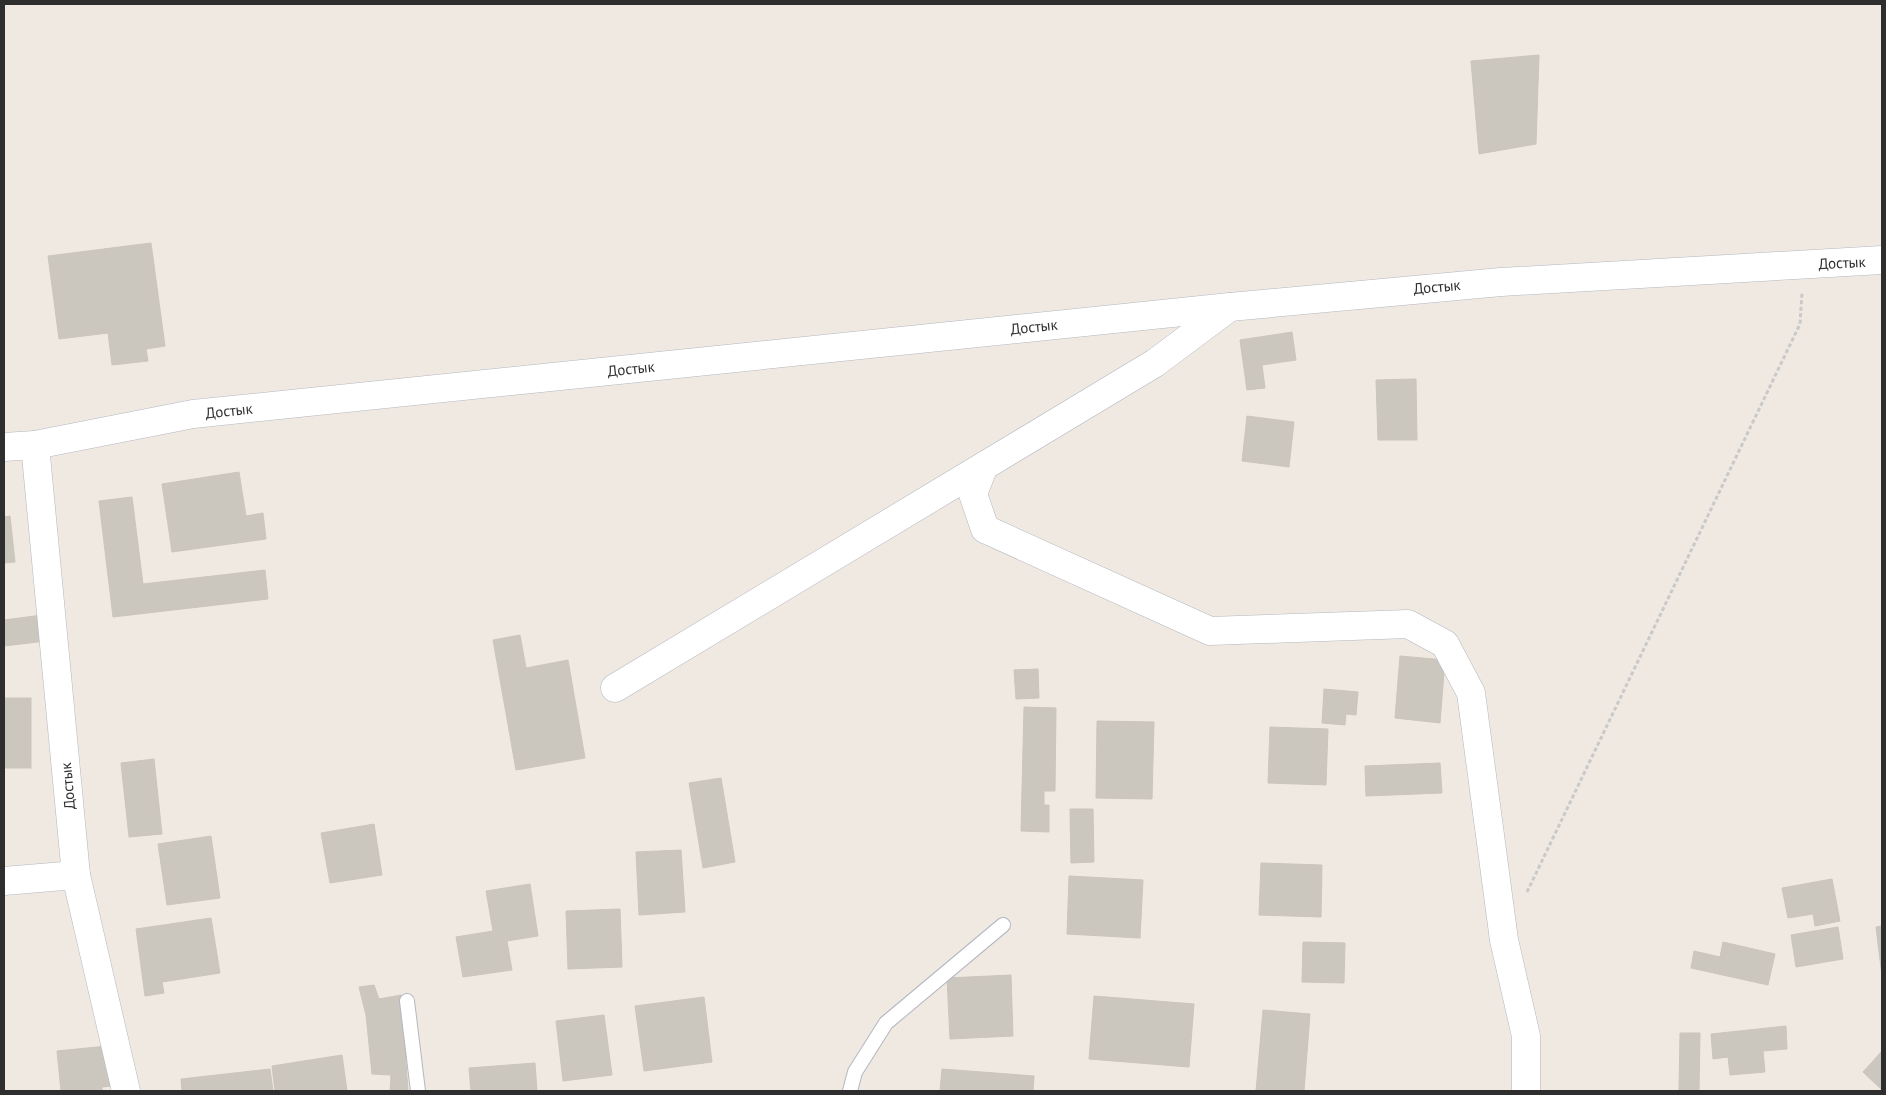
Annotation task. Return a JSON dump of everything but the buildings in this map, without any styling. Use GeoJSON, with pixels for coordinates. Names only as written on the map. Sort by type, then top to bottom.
{"type":"FeatureCollection","features":[{"type":"Feature","properties":{"kind":"street","name":"Достык"},"geometry":{"type":"LineString","coordinates":[[126,1091],[76,875],[35,444],[193,414],[1230,307],[1501,282],[1882,260]]}},
{"type":"Feature","properties":{"kind":"street"},"geometry":{"type":"LineString","coordinates":[[615,688],[1155,363],[1230,307]]}},
{"type":"Feature","properties":{"kind":"street"},"geometry":{"type":"LineString","coordinates":[[4,447],[35,444]]}},
{"type":"Feature","properties":{"kind":"street"},"geometry":{"type":"LineString","coordinates":[[984,466],[973,494],[985,529],[1210,631],[1408,624],[1445,644],[1471,693],[1504,940],[1526,1036],[1526,1091]]}},
{"type":"Feature","properties":{"kind":"street"},"geometry":{"type":"LineString","coordinates":[[4,881],[76,875]]}},
{"type":"Feature","properties":{"kind":"lane"},"geometry":{"type":"LineString","coordinates":[[850,1091],[854,1072],[886,1023],[1003,925]]}},
{"type":"Feature","properties":{"kind":"lane"},"geometry":{"type":"LineString","coordinates":[[407,1001],[418,1091]]}},
{"type":"Feature","properties":{"kind":"path"},"geometry":{"type":"LineString","coordinates":[[1526,895],[1800,324],[1804,265]]}}]}
